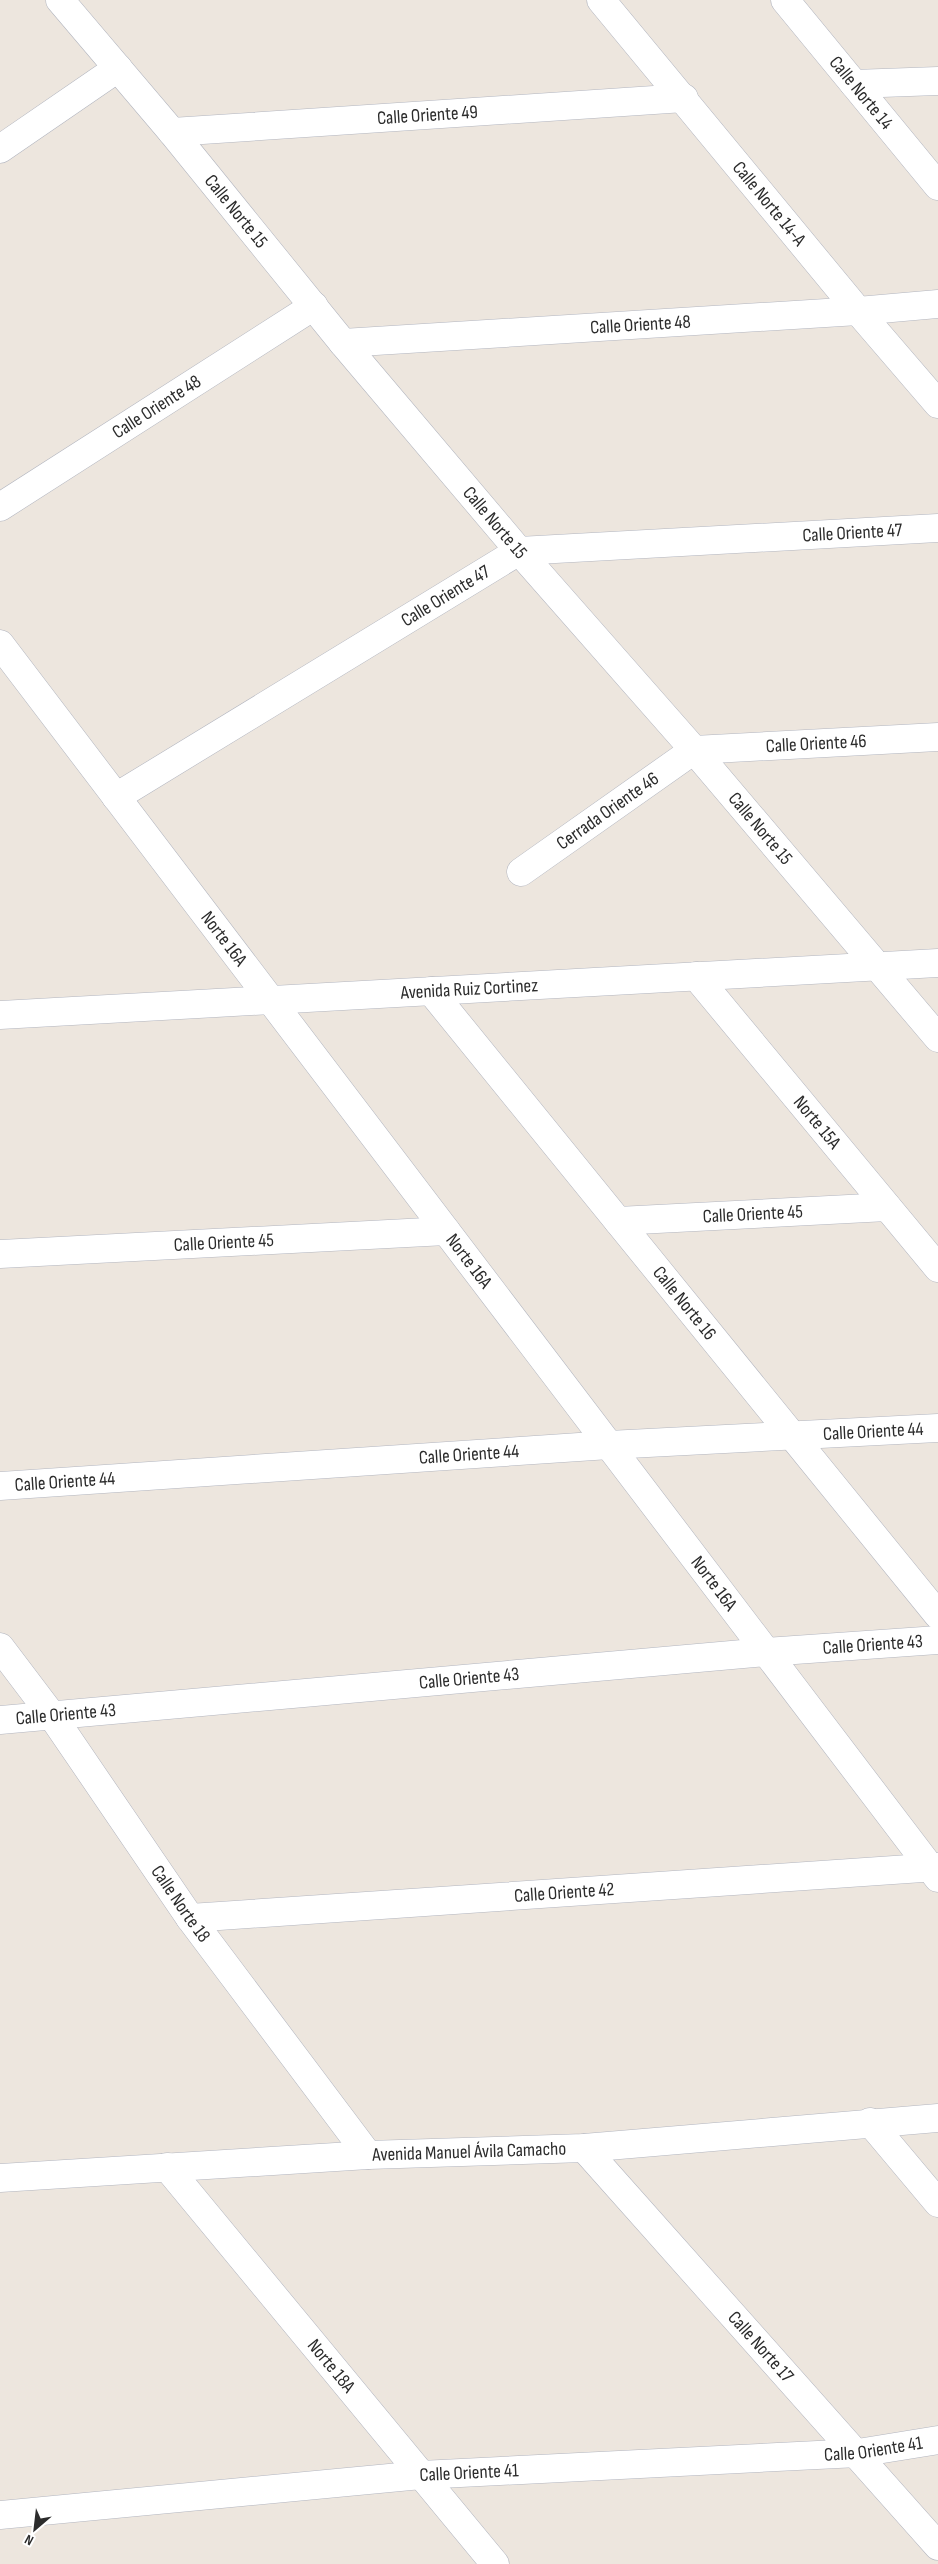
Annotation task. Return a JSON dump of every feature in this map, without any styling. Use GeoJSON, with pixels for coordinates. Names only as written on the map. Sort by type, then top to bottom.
{"type":"FeatureCollection","features":[{"type":"Feature","properties":{"kind":"street","name":"Calle Norte 15"},"geometry":{"type":"LineString","coordinates":[[60,0],[172,132],[343,343],[519,551],[694,750],[938,1038]]}},
{"type":"Feature","properties":{"kind":"street","name":"Calle Norte 14-A"},"geometry":{"type":"LineString","coordinates":[[601,0],[684,98],[858,311],[938,404]]}},
{"type":"Feature","properties":{"kind":"street","name":"Calle Norte 14"},"geometry":{"type":"LineString","coordinates":[[784,0],[938,186]]}},
{"type":"Feature","properties":{"kind":"street"},"geometry":{"type":"LineString","coordinates":[[0,149],[118,68]]}},
{"type":"Feature","properties":{"kind":"street"},"geometry":{"type":"LineString","coordinates":[[854,84],[938,82]]}},
{"type":"Feature","properties":{"kind":"street","name":"Calle Oriente 49"},"geometry":{"type":"LineString","coordinates":[[172,132],[684,98]]}},
{"type":"Feature","properties":{"kind":"street","name":"Calle Oriente 48"},"geometry":{"type":"LineString","coordinates":[[343,343],[858,311],[938,304]]}},
{"type":"Feature","properties":{"kind":"street","name":"Calle Oriente 48"},"geometry":{"type":"LineString","coordinates":[[0,507],[314,306]]}},
{"type":"Feature","properties":{"kind":"street","name":"Calle Oriente 47"},"geometry":{"type":"LineString","coordinates":[[116,797],[519,551],[938,528]]}},
{"type":"Feature","properties":{"kind":"street","name":"Norte 16A"},"geometry":{"type":"LineString","coordinates":[[0,644],[766,1652],[935,1871]]}},
{"type":"Feature","properties":{"kind":"street","name":"Calle Oriente 46"},"geometry":{"type":"LineString","coordinates":[[694,750],[938,737]]}},
{"type":"Feature","properties":{"kind":"street","name":"Cerrada Oriente 46"},"geometry":{"type":"LineString","coordinates":[[520,872],[694,750]]}},
{"type":"Feature","properties":{"kind":"street","name":"Avenida Ruiz Cortinez"},"geometry":{"type":"LineString","coordinates":[[0,1015],[938,963]]}},
{"type":"Feature","properties":{"kind":"street","name":"Norte 15A"},"geometry":{"type":"LineString","coordinates":[[696,976],[938,1268]]}},
{"type":"Feature","properties":{"kind":"street","name":"Calle Norte 16"},"geometry":{"type":"LineString","coordinates":[[431,991],[938,1615]]}},
{"type":"Feature","properties":{"kind":"street","name":"Calle Oriente 45"},"geometry":{"type":"LineString","coordinates":[[618,1222],[887,1207]]}},
{"type":"Feature","properties":{"kind":"street","name":"Calle Oriente 45"},"geometry":{"type":"LineString","coordinates":[[0,1254],[446,1231]]}},
{"type":"Feature","properties":{"kind":"street","name":"Calle Oriente 44"},"geometry":{"type":"LineString","coordinates":[[0,1486],[609,1445],[938,1428]]}},
{"type":"Feature","properties":{"kind":"street","name":"Calle Oriente 43"},"geometry":{"type":"LineString","coordinates":[[0,1720],[53,1717],[766,1652],[938,1640]]}},
{"type":"Feature","properties":{"kind":"street","name":"Calle Norte 18"},"geometry":{"type":"LineString","coordinates":[[0,1647],[53,1717],[190,1918],[368,2155]]}},
{"type":"Feature","properties":{"kind":"street","name":"Calle Oriente 42"},"geometry":{"type":"LineString","coordinates":[[190,1918],[935,1871]]}},
{"type":"Feature","properties":{"kind":"street","name":"Avenida Manuel Ávila Camacho"},"geometry":{"type":"LineString","coordinates":[[0,2178],[368,2155],[584,2148],[870,2122],[938,2118]]}},
{"type":"Feature","properties":{"kind":"street"},"geometry":{"type":"LineString","coordinates":[[870,2122],[938,2203]]}},
{"type":"Feature","properties":{"kind":"street","name":"Calle Norte 17"},"geometry":{"type":"LineString","coordinates":[[584,2148],[858,2453],[938,2546]]}},
{"type":"Feature","properties":{"kind":"street","name":"Norte 18A"},"geometry":{"type":"LineString","coordinates":[[167,2167],[495,2564]]}},
{"type":"Feature","properties":{"kind":"street","name":"Calle Oriente 41"},"geometry":{"type":"LineString","coordinates":[[0,2515],[421,2475],[858,2453],[938,2440]]}}]}
